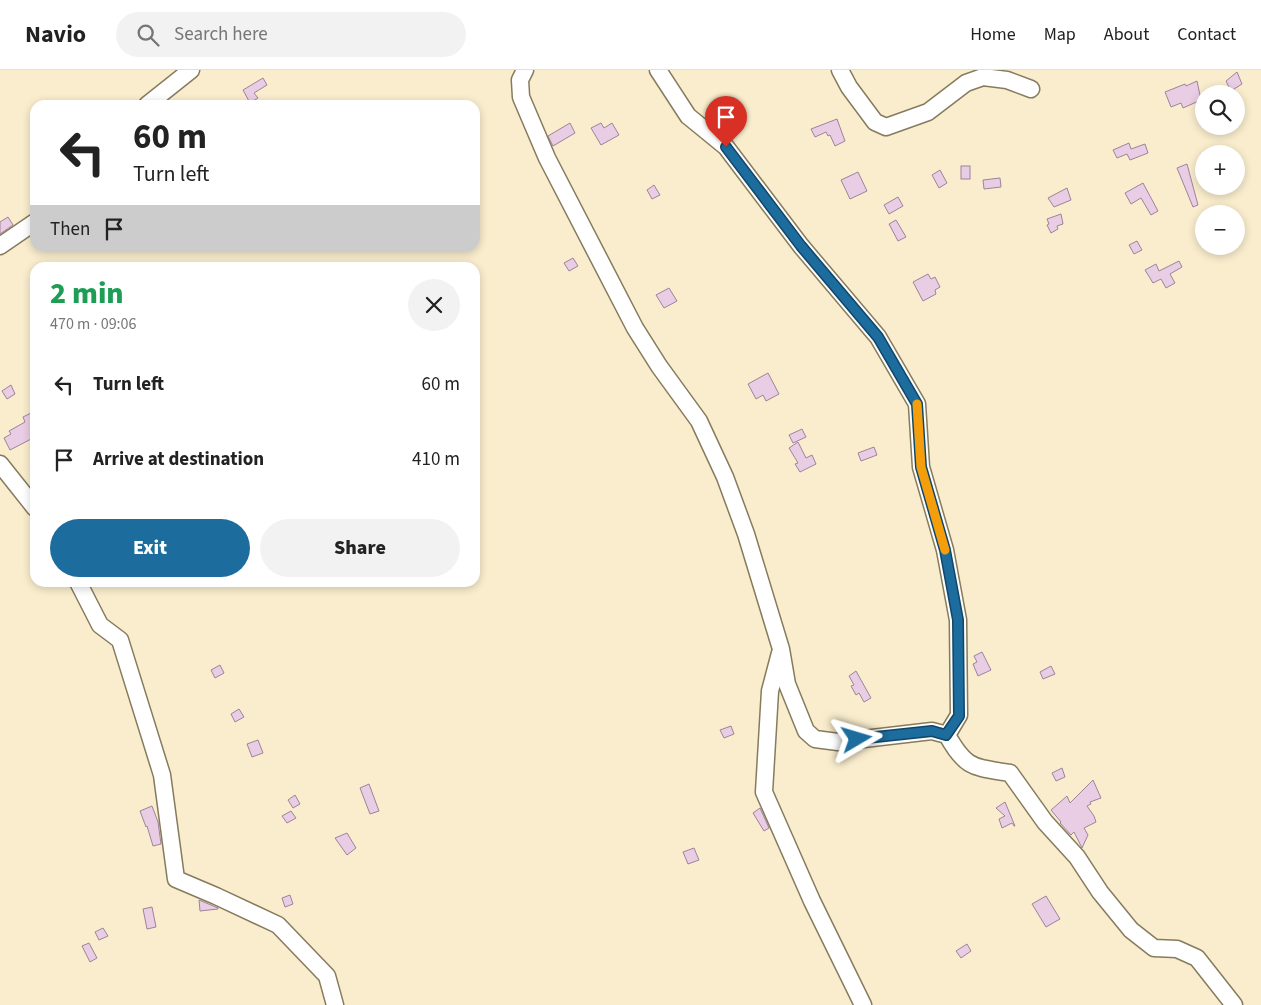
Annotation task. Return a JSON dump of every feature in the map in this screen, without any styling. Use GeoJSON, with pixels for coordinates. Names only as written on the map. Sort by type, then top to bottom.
{"type":"FeatureCollection","features":[{"type":"Feature","properties":{"kind":"street"},"geometry":{"type":"LineString","coordinates":[[153,100],[192,70]]}},
{"type":"Feature","properties":{"kind":"street"},"geometry":{"type":"LineString","coordinates":[[525,70],[520,80],[521,97],[547,158],[635,328],[658,366],[698,421],[725,477],[746,534],[781,649],[787,684],[806,731],[815,739],[838,742],[932,731],[946,735],[958,754],[976,768],[1010,773],[1045,822],[1077,857],[1100,892],[1131,930],[1154,948],[1177,949],[1197,958],[1234,1005]]}},
{"type":"Feature","properties":{"kind":"street"},"geometry":{"type":"LineString","coordinates":[[658,70],[688,116],[726,147],[801,246],[878,337],[917,404],[921,467],[945,550],[958,620],[959,716],[946,735]]}},
{"type":"Feature","properties":{"kind":"street"},"geometry":{"type":"LineString","coordinates":[[840,70],[849,88],[875,122],[886,127],[928,112],[966,83],[984,77],[1007,80],[1031,89]]}},
{"type":"Feature","properties":{"kind":"street"},"geometry":{"type":"LineString","coordinates":[[0,246],[30,225]]}},
{"type":"Feature","properties":{"kind":"street"},"geometry":{"type":"LineString","coordinates":[[0,464],[30,502]]}},
{"type":"Feature","properties":{"kind":"street"},"geometry":{"type":"LineString","coordinates":[[81,587],[100,625],[120,640],[162,775],[176,879],[278,926],[327,976],[335,1005]]}},
{"type":"Feature","properties":{"kind":"street"},"geometry":{"type":"LineString","coordinates":[[781,649],[770,691],[764,792],[812,901],[863,1005]]}},
{"type":"Feature","properties":{"kind":"building"},"geometry":{"type":"Polygon","coordinates":[[[1237,72],[1242,84],[1228,85],[1226,81],[1237,72]]]}},
{"type":"Feature","properties":{"kind":"building"},"geometry":{"type":"Polygon","coordinates":[[[263,78],[267,85],[254,93],[258,98],[255,100],[248,100],[243,90],[263,78]]]}},
{"type":"Feature","properties":{"kind":"building"},"geometry":{"type":"Polygon","coordinates":[[[1197,81],[1198,85],[1195,85],[1195,103],[1183,108],[1181,103],[1171,107],[1165,92],[1185,84],[1186,86],[1197,81]]]}},
{"type":"Feature","properties":{"kind":"building"},"geometry":{"type":"Polygon","coordinates":[[[837,119],[845,141],[835,146],[830,135],[828,136],[826,132],[815,137],[811,129],[837,119]]]}},
{"type":"Feature","properties":{"kind":"building"},"geometry":{"type":"Polygon","coordinates":[[[570,123],[575,133],[553,146],[548,136],[570,123]]]}},
{"type":"Feature","properties":{"kind":"building"},"geometry":{"type":"Polygon","coordinates":[[[601,123],[604,128],[612,123],[619,135],[601,145],[591,128],[601,123]]]}},
{"type":"Feature","properties":{"kind":"building"},"geometry":{"type":"Polygon","coordinates":[[[1129,143],[1131,149],[1145,144],[1148,153],[1130,160],[1127,154],[1117,158],[1113,150],[1129,143]]]}},
{"type":"Feature","properties":{"kind":"building"},"geometry":{"type":"Polygon","coordinates":[[[1187,164],[1198,205],[1193,207],[1177,168],[1187,164]]]}},
{"type":"Feature","properties":{"kind":"building"},"geometry":{"type":"Polygon","coordinates":[[[961,166],[970,166],[970,179],[961,179],[961,166]]]}},
{"type":"Feature","properties":{"kind":"building"},"geometry":{"type":"Polygon","coordinates":[[[940,170],[947,183],[939,188],[932,175],[940,170]]]}},
{"type":"Feature","properties":{"kind":"building"},"geometry":{"type":"Polygon","coordinates":[[[858,172],[867,191],[850,199],[841,180],[858,172]]]}},
{"type":"Feature","properties":{"kind":"building"},"geometry":{"type":"Polygon","coordinates":[[[1000,178],[1001,187],[984,189],[983,180],[1000,178]]]}},
{"type":"Feature","properties":{"kind":"building"},"geometry":{"type":"Polygon","coordinates":[[[1143,183],[1158,211],[1151,215],[1141,198],[1131,204],[1125,193],[1143,183]]]}},
{"type":"Feature","properties":{"kind":"building"},"geometry":{"type":"Polygon","coordinates":[[[654,185],[660,195],[652,199],[647,190],[654,185]]]}},
{"type":"Feature","properties":{"kind":"building"},"geometry":{"type":"Polygon","coordinates":[[[1067,188],[1071,200],[1054,207],[1048,198],[1067,188]]]}},
{"type":"Feature","properties":{"kind":"building"},"geometry":{"type":"Polygon","coordinates":[[[898,197],[903,206],[889,214],[884,205],[898,197]]]}},
{"type":"Feature","properties":{"kind":"building"},"geometry":{"type":"Polygon","coordinates":[[[1061,214],[1063,224],[1057,226],[1058,229],[1051,233],[1047,225],[1049,224],[1047,219],[1061,214]]]}},
{"type":"Feature","properties":{"kind":"building"},"geometry":{"type":"Polygon","coordinates":[[[8,217],[13,225],[0,234],[0,222],[8,217]]]}},
{"type":"Feature","properties":{"kind":"building"},"geometry":{"type":"Polygon","coordinates":[[[896,220],[906,237],[898,241],[889,224],[896,220]]]}},
{"type":"Feature","properties":{"kind":"building"},"geometry":{"type":"Polygon","coordinates":[[[1137,241],[1142,250],[1134,254],[1129,245],[1137,241]]]}},
{"type":"Feature","properties":{"kind":"building"},"geometry":{"type":"Polygon","coordinates":[[[573,258],[578,266],[569,271],[564,263],[573,258]]]}},
{"type":"Feature","properties":{"kind":"building"},"geometry":{"type":"Polygon","coordinates":[[[1179,261],[1182,267],[1170,274],[1175,283],[1166,288],[1161,279],[1153,283],[1145,270],[1156,264],[1159,271],[1179,261]]]}},
{"type":"Feature","properties":{"kind":"building"},"geometry":{"type":"Polygon","coordinates":[[[928,274],[931,279],[935,277],[940,287],[935,290],[936,294],[923,301],[913,282],[928,274]]]}},
{"type":"Feature","properties":{"kind":"building"},"geometry":{"type":"Polygon","coordinates":[[[669,288],[677,301],[664,308],[656,295],[669,288]]]}},
{"type":"Feature","properties":{"kind":"building"},"geometry":{"type":"Polygon","coordinates":[[[768,373],[779,394],[766,401],[763,395],[756,399],[748,384],[768,373]]]}},
{"type":"Feature","properties":{"kind":"building"},"geometry":{"type":"Polygon","coordinates":[[[11,385],[15,394],[7,399],[2,391],[11,385]]]}},
{"type":"Feature","properties":{"kind":"building"},"geometry":{"type":"Polygon","coordinates":[[[30,414],[30,440],[10,450],[4,438],[11,434],[9,431],[25,422],[23,417],[30,414]]]}},
{"type":"Feature","properties":{"kind":"building"},"geometry":{"type":"Polygon","coordinates":[[[802,429],[806,437],[793,443],[789,435],[802,429]]]}},
{"type":"Feature","properties":{"kind":"building"},"geometry":{"type":"Polygon","coordinates":[[[798,442],[806,458],[812,455],[816,464],[800,472],[795,464],[798,463],[789,448],[798,442]]]}},
{"type":"Feature","properties":{"kind":"building"},"geometry":{"type":"Polygon","coordinates":[[[874,447],[877,455],[861,461],[858,453],[874,447]]]}},
{"type":"Feature","properties":{"kind":"building"},"geometry":{"type":"Polygon","coordinates":[[[982,652],[991,670],[978,676],[973,664],[977,662],[974,656],[982,652]]]}},
{"type":"Feature","properties":{"kind":"building"},"geometry":{"type":"Polygon","coordinates":[[[220,665],[224,673],[215,678],[211,670],[220,665]]]}},
{"type":"Feature","properties":{"kind":"building"},"geometry":{"type":"Polygon","coordinates":[[[1051,666],[1055,674],[1043,679],[1040,672],[1051,666]]]}},
{"type":"Feature","properties":{"kind":"building"},"geometry":{"type":"Polygon","coordinates":[[[856,671],[871,698],[864,702],[859,693],[856,695],[851,686],[854,685],[849,676],[856,671]]]}},
{"type":"Feature","properties":{"kind":"building"},"geometry":{"type":"Polygon","coordinates":[[[239,709],[244,717],[235,722],[231,714],[239,709]]]}},
{"type":"Feature","properties":{"kind":"building"},"geometry":{"type":"Polygon","coordinates":[[[731,726],[734,734],[724,738],[720,730],[731,726]]]}},
{"type":"Feature","properties":{"kind":"building"},"geometry":{"type":"Polygon","coordinates":[[[258,740],[263,753],[252,757],[247,744],[258,740]]]}},
{"type":"Feature","properties":{"kind":"building"},"geometry":{"type":"Polygon","coordinates":[[[1062,768],[1065,777],[1056,781],[1052,773],[1062,768]]]}},
{"type":"Feature","properties":{"kind":"building"},"geometry":{"type":"Polygon","coordinates":[[[1093,780],[1101,798],[1090,802],[1091,804],[1087,806],[1096,822],[1084,828],[1088,835],[1082,848],[1074,832],[1071,835],[1051,810],[1067,796],[1070,803],[1093,780]]]}},
{"type":"Feature","properties":{"kind":"building"},"geometry":{"type":"Polygon","coordinates":[[[369,784],[379,811],[370,814],[360,788],[369,784]]]}},
{"type":"Feature","properties":{"kind":"building"},"geometry":{"type":"Polygon","coordinates":[[[295,795],[300,804],[293,808],[288,800],[295,795]]]}},
{"type":"Feature","properties":{"kind":"building"},"geometry":{"type":"Polygon","coordinates":[[[1005,802],[1015,826],[1012,823],[1002,828],[999,819],[1005,816],[996,808],[1005,802]]]}},
{"type":"Feature","properties":{"kind":"building"},"geometry":{"type":"Polygon","coordinates":[[[152,806],[158,822],[161,844],[153,846],[140,811],[152,806]]]}},
{"type":"Feature","properties":{"kind":"building"},"geometry":{"type":"Polygon","coordinates":[[[760,808],[769,828],[764,831],[753,813],[760,808]]]}},
{"type":"Feature","properties":{"kind":"building"},"geometry":{"type":"Polygon","coordinates":[[[291,811],[296,818],[287,823],[282,816],[291,811]]]}},
{"type":"Feature","properties":{"kind":"building"},"geometry":{"type":"Polygon","coordinates":[[[347,833],[356,848],[347,855],[335,838],[347,833]]]}},
{"type":"Feature","properties":{"kind":"building"},"geometry":{"type":"Polygon","coordinates":[[[694,848],[699,860],[688,864],[683,852],[694,848]]]}},
{"type":"Feature","properties":{"kind":"building"},"geometry":{"type":"Polygon","coordinates":[[[290,895],[293,904],[285,907],[282,898],[290,895]]]}},
{"type":"Feature","properties":{"kind":"building"},"geometry":{"type":"Polygon","coordinates":[[[1046,896],[1060,919],[1046,927],[1032,904],[1046,896]]]}},
{"type":"Feature","properties":{"kind":"building"},"geometry":{"type":"Polygon","coordinates":[[[199,900],[218,908],[218,909],[200,911],[199,900]]]}},
{"type":"Feature","properties":{"kind":"building"},"geometry":{"type":"Polygon","coordinates":[[[152,907],[156,927],[147,929],[143,909],[152,907]]]}},
{"type":"Feature","properties":{"kind":"building"},"geometry":{"type":"Polygon","coordinates":[[[103,928],[108,936],[99,940],[95,932],[103,928]]]}},
{"type":"Feature","properties":{"kind":"building"},"geometry":{"type":"Polygon","coordinates":[[[89,943],[97,958],[90,962],[82,946],[89,943]]]}},
{"type":"Feature","properties":{"kind":"building"},"geometry":{"type":"Polygon","coordinates":[[[967,944],[971,951],[961,958],[956,951],[967,944]]]}},
{"type":"Feature","properties":{"kind":"slow traffic"},"geometry":{"type":"LineString","coordinates":[[917,404],[921,467],[945,550]]}},
{"type":"Feature","properties":{"kind":"route"},"geometry":{"type":"LineString","coordinates":[[726,147],[801,246],[878,337],[917,404],[921,467],[945,550],[958,620],[959,716],[946,735],[932,731],[857,739]]}}]}
